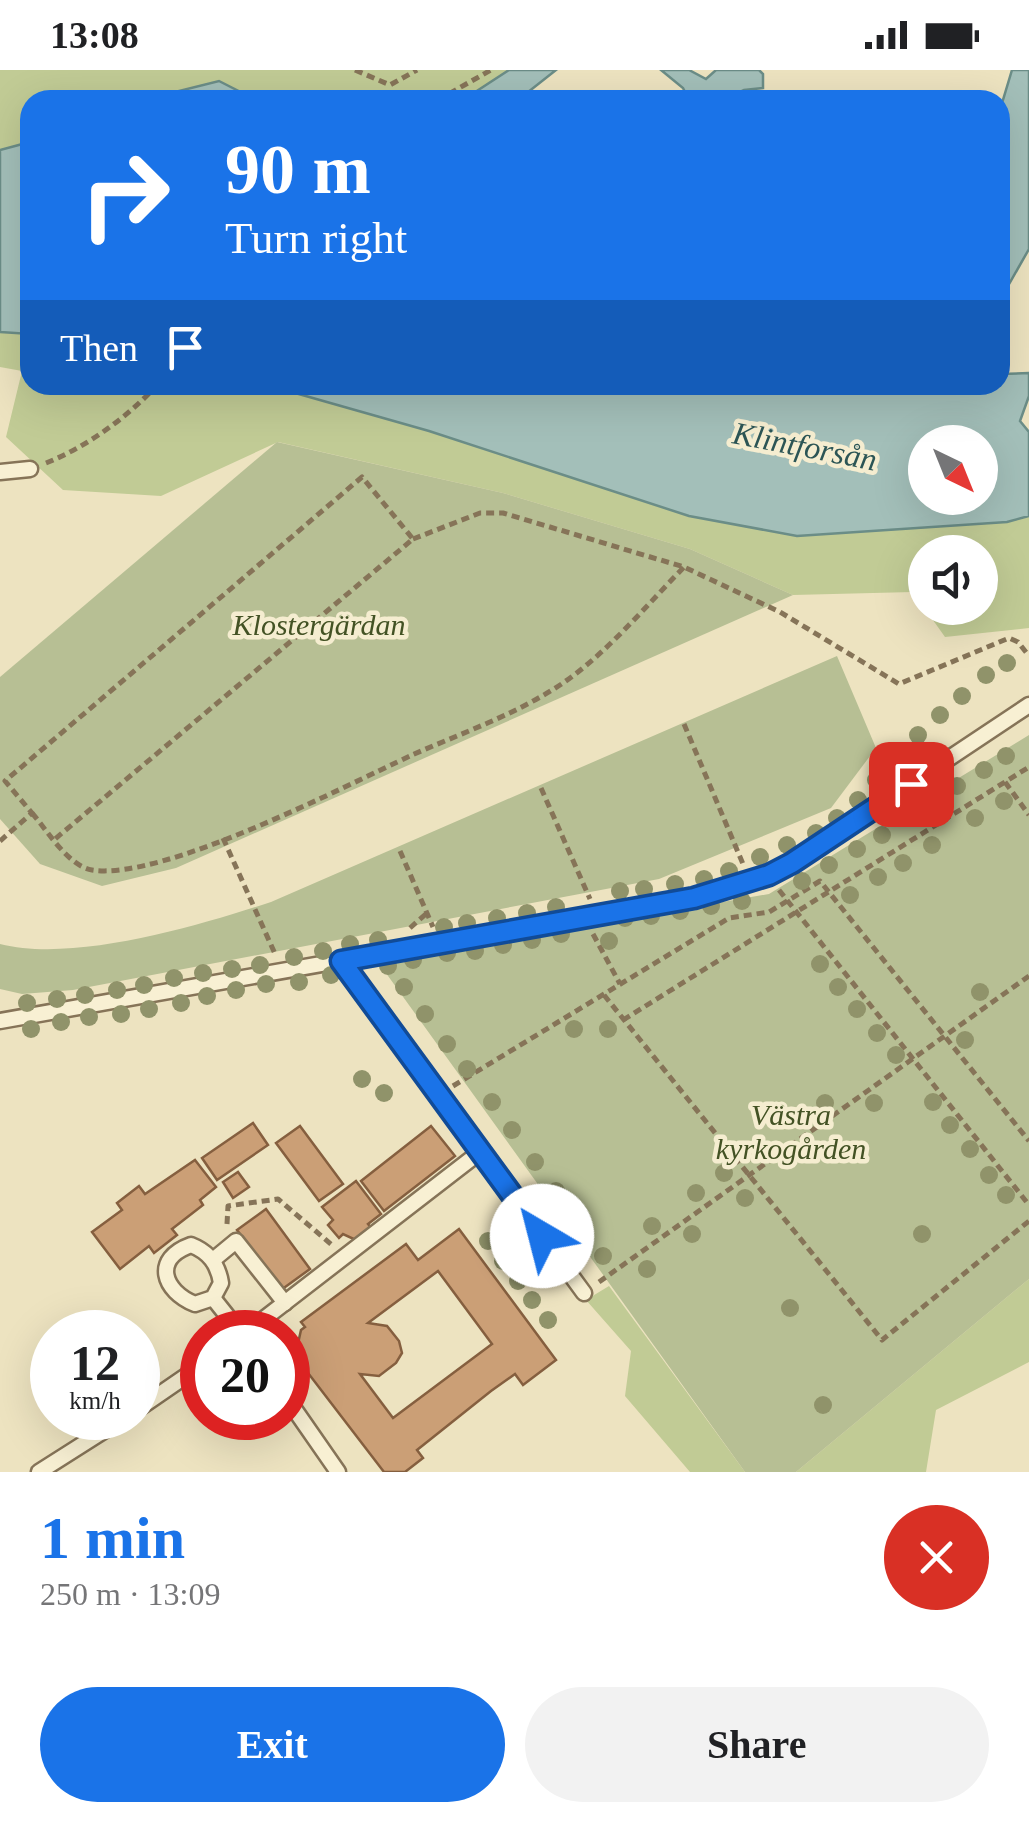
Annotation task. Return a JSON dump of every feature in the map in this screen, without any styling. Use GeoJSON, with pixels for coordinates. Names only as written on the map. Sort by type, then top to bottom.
{"type":"FeatureCollection","features":[{"type":"Feature","properties":{"kind":"lane"},"geometry":{"type":"LineString","coordinates":[[0,472],[30,469]]}},
{"type":"Feature","properties":{"kind":"lane"},"geometry":{"type":"LineString","coordinates":[[0,1021],[694,898],[769,875],[1029,704]]}},
{"type":"Feature","properties":{"kind":"lane"},"geometry":{"type":"LineString","coordinates":[[341,961],[584,1293]]}},
{"type":"Feature","properties":{"kind":"lane"},"geometry":{"type":"LineString","coordinates":[[275,1310],[480,1152]]}},
{"type":"Feature","properties":{"kind":"lane"},"geometry":{"type":"LineString","coordinates":[[213,1260],[236,1241],[285,1303]]}},
{"type":"Feature","properties":{"kind":"lane"},"geometry":{"type":"LineString","coordinates":[[191,1246],[203,1250],[213,1260],[221,1283],[213,1298],[195,1304],[170,1284],[165,1273],[166,1261],[176,1250],[191,1246]]}},
{"type":"Feature","properties":{"kind":"lane"},"geometry":{"type":"LineString","coordinates":[[213,1298],[224,1310]]}},
{"type":"Feature","properties":{"kind":"lane"},"geometry":{"type":"LineString","coordinates":[[310,1432],[338,1472]]}},
{"type":"Feature","properties":{"kind":"lane"},"geometry":{"type":"LineString","coordinates":[[39,1472],[89,1440]]}},
{"type":"Feature","properties":{"kind":"path"},"geometry":{"type":"LineString","coordinates":[[355,70],[390,85],[417,70]]}},
{"type":"Feature","properties":{"kind":"path"},"geometry":{"type":"LineString","coordinates":[[455,90],[490,70]]}},
{"type":"Feature","properties":{"kind":"path"},"geometry":{"type":"LineString","coordinates":[[30,469],[70,453],[146,395]]}},
{"type":"Feature","properties":{"kind":"path"},"geometry":{"type":"LineString","coordinates":[[413,539],[362,478],[6,781],[76,863],[90,870],[125,869],[176,857],[511,712],[564,682],[604,648],[684,567]]}},
{"type":"Feature","properties":{"kind":"path"},"geometry":{"type":"LineString","coordinates":[[55,839],[413,539],[480,513],[502,512],[684,567],[780,612],[898,684],[1009,638],[1018,642],[1029,656]]}},
{"type":"Feature","properties":{"kind":"path"},"geometry":{"type":"LineString","coordinates":[[684,724],[742,861]]}},
{"type":"Feature","properties":{"kind":"path"},"geometry":{"type":"LineString","coordinates":[[624,1020],[1029,768]]}},
{"type":"Feature","properties":{"kind":"path"},"geometry":{"type":"LineString","coordinates":[[1005,782],[1029,816]]}},
{"type":"Feature","properties":{"kind":"path"},"geometry":{"type":"LineString","coordinates":[[541,788],[588,894]]}},
{"type":"Feature","properties":{"kind":"path"},"geometry":{"type":"LineString","coordinates":[[0,840],[32,813]]}},
{"type":"Feature","properties":{"kind":"path"},"geometry":{"type":"LineString","coordinates":[[224,838],[272,946]]}},
{"type":"Feature","properties":{"kind":"path"},"geometry":{"type":"LineString","coordinates":[[400,851],[431,921]]}},
{"type":"Feature","properties":{"kind":"path"},"geometry":{"type":"LineString","coordinates":[[769,875],[1029,1205]]}},
{"type":"Feature","properties":{"kind":"path"},"geometry":{"type":"LineString","coordinates":[[438,1096],[729,918],[769,912],[820,881],[1029,1141]]}},
{"type":"Feature","properties":{"kind":"path"},"geometry":{"type":"LineString","coordinates":[[592,916],[594,938],[620,984]]}},
{"type":"Feature","properties":{"kind":"path"},"geometry":{"type":"LineString","coordinates":[[584,1293],[1029,976]]}},
{"type":"Feature","properties":{"kind":"path"},"geometry":{"type":"LineString","coordinates":[[603,995],[882,1340],[1029,1221]]}},
{"type":"Feature","properties":{"kind":"path"},"geometry":{"type":"LineString","coordinates":[[236,1241],[227,1228],[228,1206],[278,1199],[346,1256]]}},
{"type":"Feature","properties":{"kind":"green space"},"geometry":{"type":"Polygon","coordinates":[[[0,70],[509,70],[478,90],[237,90],[219,81],[183,90],[20,90],[20,145],[0,150],[0,70]]]}},
{"type":"Feature","properties":{"kind":"green space"},"geometry":{"type":"Polygon","coordinates":[[[0,332],[20,333],[20,371],[0,367],[0,332]]]}},
{"type":"Feature","properties":{"kind":"green space"},"geometry":{"type":"Polygon","coordinates":[[[20,379],[20,395],[302,395],[429,431],[689,516],[797,536],[1007,522],[1029,516],[1029,628],[945,637],[936,625],[998,625],[998,535],[908,535],[908,592],[793,595],[690,549],[503,493],[278,442],[161,496],[63,490],[6,437],[20,379]]]}},
{"type":"Feature","properties":{"kind":"green space","name":"Klostergärdan"},"geometry":{"type":"Polygon","coordinates":[[[277,442],[503,493],[690,549],[793,595],[176,868],[102,886],[40,864],[0,819],[0,677],[277,442]]]}},
{"type":"Feature","properties":{"kind":"green space"},"geometry":{"type":"Polygon","coordinates":[[[837,656],[876,748],[831,808],[659,879],[73,990],[22,994],[0,989],[0,944],[30,949],[99,945],[173,931],[271,902],[837,656]]]}},
{"type":"Feature","properties":{"kind":"green space","name":"Västra kyrkogården"},"geometry":{"type":"Polygon","coordinates":[[[1029,735],[1029,1279],[796,1472],[745,1472],[378,962],[769,894],[1029,735]]]}},
{"type":"Feature","properties":{"kind":"green space"},"geometry":{"type":"Polygon","coordinates":[[[1029,1279],[1029,1362],[936,1410],[926,1472],[796,1472],[1029,1279]]]}},
{"type":"Feature","properties":{"kind":"green space"},"geometry":{"type":"Polygon","coordinates":[[[609,1286],[745,1472],[690,1472],[625,1396],[631,1351],[586,1300],[609,1286]]]}},
{"type":"Feature","properties":{"kind":"water"},"geometry":{"type":"Polygon","coordinates":[[[509,70],[556,70],[531,90],[478,90],[509,70]]]}},
{"type":"Feature","properties":{"kind":"water"},"geometry":{"type":"Polygon","coordinates":[[[661,70],[689,70],[706,79],[716,70],[759,70],[763,74],[763,88],[683,88],[661,70]]]}},
{"type":"Feature","properties":{"kind":"water"},"geometry":{"type":"Polygon","coordinates":[[[1012,70],[1029,70],[1029,249],[1010,282],[1010,90],[1006,90],[1012,70]]]}},
{"type":"Feature","properties":{"kind":"water"},"geometry":{"type":"Polygon","coordinates":[[[219,81],[237,90],[183,90],[219,81]]]}},
{"type":"Feature","properties":{"kind":"water"},"geometry":{"type":"Polygon","coordinates":[[[20,145],[20,333],[0,332],[0,150],[20,145]]]}},
{"type":"Feature","properties":{"kind":"water","name":"Klintforsån"},"geometry":{"type":"Polygon","coordinates":[[[1029,373],[1029,396],[1020,421],[1029,432],[1029,516],[1007,522],[797,536],[689,516],[429,431],[302,395],[1010,395],[1010,374],[1029,373]]]}},
{"type":"Feature","properties":{"kind":"building"},"geometry":{"type":"Polygon","coordinates":[[[253,1123],[268,1145],[217,1180],[202,1158],[253,1123]]]}},
{"type":"Feature","properties":{"kind":"building"},"geometry":{"type":"Polygon","coordinates":[[[300,1126],[343,1184],[319,1201],[276,1143],[300,1126]]]}},
{"type":"Feature","properties":{"kind":"building"},"geometry":{"type":"Polygon","coordinates":[[[431,1126],[455,1156],[384,1211],[361,1181],[431,1126]]]}},
{"type":"Feature","properties":{"kind":"building"},"geometry":{"type":"Polygon","coordinates":[[[195,1160],[216,1187],[200,1200],[203,1205],[172,1229],[177,1235],[154,1253],[149,1246],[120,1269],[92,1232],[122,1210],[117,1203],[139,1186],[145,1194],[195,1160]]]}},
{"type":"Feature","properties":{"kind":"building"},"geometry":{"type":"Polygon","coordinates":[[[238,1172],[249,1187],[233,1198],[223,1182],[238,1172]]]}},
{"type":"Feature","properties":{"kind":"building"},"geometry":{"type":"Polygon","coordinates":[[[356,1181],[381,1214],[368,1224],[372,1229],[358,1241],[343,1234],[339,1238],[328,1225],[333,1220],[322,1207],[356,1181]]]}},
{"type":"Feature","properties":{"kind":"building"},"geometry":{"type":"Polygon","coordinates":[[[266,1209],[310,1269],[281,1290],[237,1230],[266,1209]]]}},
{"type":"Feature","properties":{"kind":"building"},"geometry":{"type":"Polygon","coordinates":[[[459,1229],[556,1360],[523,1385],[515,1374],[491,1391],[417,1450],[423,1458],[405,1472],[384,1472],[310,1376],[310,1315],[406,1244],[418,1260],[459,1229]],[[438,1271],[368,1323],[387,1326],[399,1341],[402,1353],[396,1363],[379,1376],[360,1374],[393,1418],[492,1344],[438,1271]]]}},
{"type":"Feature","properties":{"kind":"route"},"geometry":{"type":"LineString","coordinates":[[542,1236],[341,961],[694,898],[751,881],[792,863],[911,784]]}}]}
